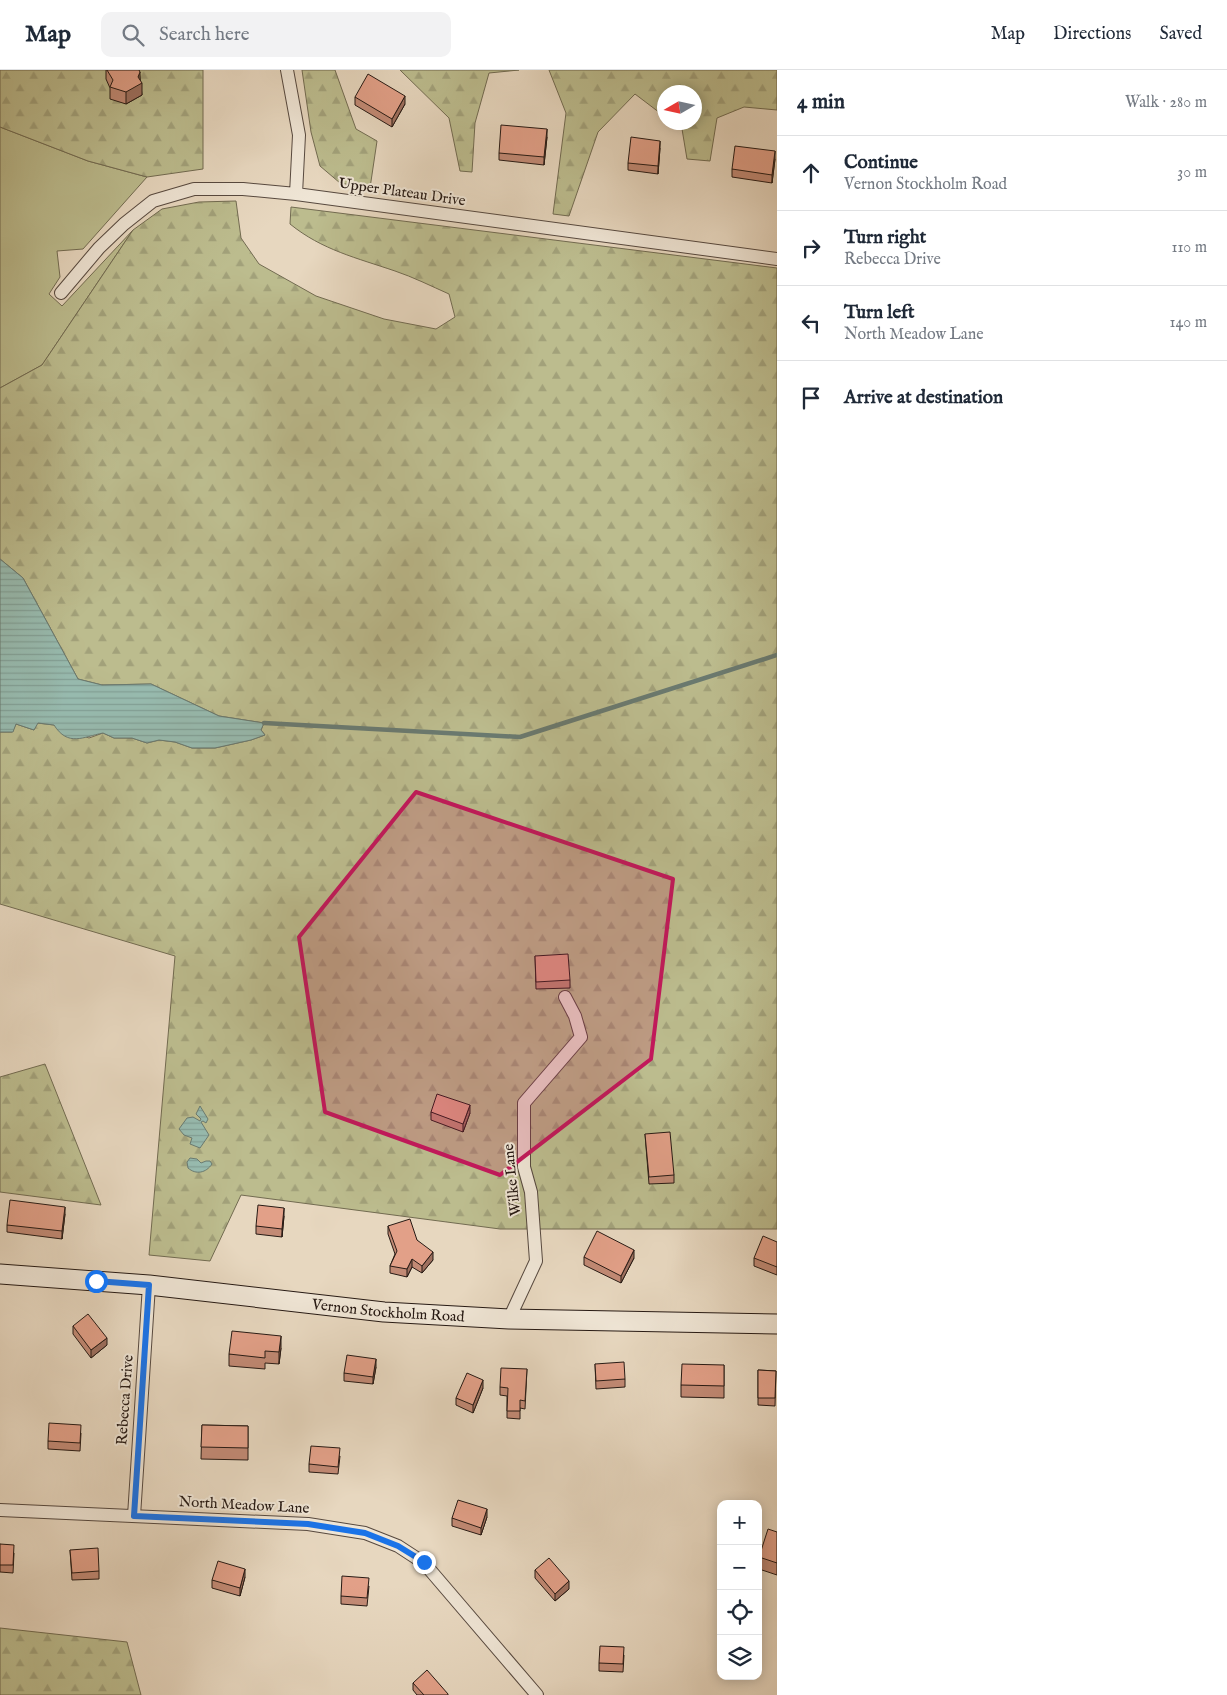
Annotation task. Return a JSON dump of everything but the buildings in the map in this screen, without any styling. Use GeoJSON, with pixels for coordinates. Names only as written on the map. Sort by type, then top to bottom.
{"type":"FeatureCollection","features":[{"type":"Feature","properties":{"kind":"main road","name":"Vernon Stockholm Road"},"geometry":{"type":"LineString","coordinates":[[0,1274],[149,1285],[384,1312],[509,1319],[777,1324]]}},
{"type":"Feature","properties":{"kind":"street"},"geometry":{"type":"LineString","coordinates":[[287,70],[299,134],[296,194]]}},
{"type":"Feature","properties":{"kind":"street","name":"Upper Plateau Drive"},"geometry":{"type":"LineString","coordinates":[[61,293],[99,248],[124,224],[153,201],[194,189],[243,189],[296,194],[777,259]]}},
{"type":"Feature","properties":{"kind":"street","name":"Wilke Lane"},"geometry":{"type":"LineString","coordinates":[[509,1319],[536,1261],[531,1192],[524,1167],[524,1103],[581,1037],[575,1016],[565,997]]}},
{"type":"Feature","properties":{"kind":"street","name":"Rebecca Drive"},"geometry":{"type":"LineString","coordinates":[[134,1516],[149,1285]]}},
{"type":"Feature","properties":{"kind":"street","name":"North Meadow Lane"},"geometry":{"type":"LineString","coordinates":[[0,1510],[308,1524],[365,1533],[398,1546],[424,1562],[537,1695]]}},
{"type":"Feature","properties":{"kind":"highlighted area"},"geometry":{"type":"Polygon","coordinates":[[[416,792],[673,879],[651,1059],[500,1175],[325,1112],[299,937],[416,792]]]}},
{"type":"Feature","properties":{"kind":"green space"},"geometry":{"type":"Polygon","coordinates":[[[0,70],[203,70],[203,169],[147,177],[88,161],[0,127],[0,70]]]}},
{"type":"Feature","properties":{"kind":"green space"},"geometry":{"type":"Polygon","coordinates":[[[302,70],[335,70],[356,129],[377,141],[370,188],[340,183],[320,166],[311,132],[302,70]]]}},
{"type":"Feature","properties":{"kind":"green space"},"geometry":{"type":"Polygon","coordinates":[[[400,70],[519,70],[489,73],[475,123],[472,172],[460,171],[449,118],[400,70]]]}},
{"type":"Feature","properties":{"kind":"green space"},"geometry":{"type":"Polygon","coordinates":[[[549,70],[777,70],[777,110],[744,107],[717,118],[710,161],[687,159],[682,130],[702,130],[702,85],[657,85],[657,111],[635,94],[598,132],[569,216],[553,214],[566,113],[549,70]]]}},
{"type":"Feature","properties":{"kind":"green space"},"geometry":{"type":"Polygon","coordinates":[[[0,127],[88,161],[147,177],[83,249],[57,251],[60,277],[49,294],[62,306],[133,230],[42,365],[0,388],[0,127]]]}},
{"type":"Feature","properties":{"kind":"green space"},"geometry":{"type":"Polygon","coordinates":[[[236,201],[241,238],[259,264],[316,296],[384,319],[436,329],[455,317],[449,294],[408,276],[327,247],[290,224],[291,207],[777,268],[777,1229],[500,1229],[241,1195],[210,1261],[149,1255],[175,956],[0,904],[0,732],[12,732],[16,724],[34,730],[37,723],[54,725],[89,738],[103,733],[114,738],[132,738],[147,743],[159,740],[175,742],[192,748],[215,748],[265,735],[261,730],[264,723],[219,716],[151,684],[102,685],[78,679],[23,578],[0,559],[0,388],[42,365],[133,230],[162,209],[199,202],[236,201]]]}},
{"type":"Feature","properties":{"kind":"green space"},"geometry":{"type":"Polygon","coordinates":[[[45,1064],[101,1205],[0,1192],[0,1077],[45,1064]]]}},
{"type":"Feature","properties":{"kind":"green space"},"geometry":{"type":"Polygon","coordinates":[[[0,1628],[127,1642],[141,1695],[0,1695],[0,1628]]]}},
{"type":"Feature","properties":{"kind":"water"},"geometry":{"type":"Polygon","coordinates":[[[0,559],[23,578],[78,679],[102,685],[151,684],[219,716],[264,723],[261,730],[265,735],[215,748],[192,748],[175,742],[159,740],[147,743],[132,738],[114,738],[103,733],[76,739],[65,736],[54,725],[38,723],[34,730],[16,724],[13,732],[0,732],[0,559]]]}},
{"type":"Feature","properties":{"kind":"water"},"geometry":{"type":"Polygon","coordinates":[[[200,1106],[208,1119],[206,1123],[201,1122],[209,1135],[200,1148],[190,1144],[192,1138],[184,1135],[179,1129],[187,1118],[193,1117],[200,1121],[201,1119],[196,1114],[200,1106]]]}},
{"type":"Feature","properties":{"kind":"water"},"geometry":{"type":"Polygon","coordinates":[[[190,1158],[197,1159],[201,1163],[210,1161],[212,1164],[204,1171],[194,1172],[188,1168],[187,1162],[190,1158]]]}},
{"type":"Feature","properties":{"kind":"waterway"},"geometry":{"type":"LineString","coordinates":[[264,723],[520,737],[777,655]]}},
{"type":"Feature","properties":{"kind":"route"},"geometry":{"type":"LineString","coordinates":[[96,1281],[149,1285],[134,1516],[308,1524],[365,1533],[398,1546],[424,1562]]}}]}
